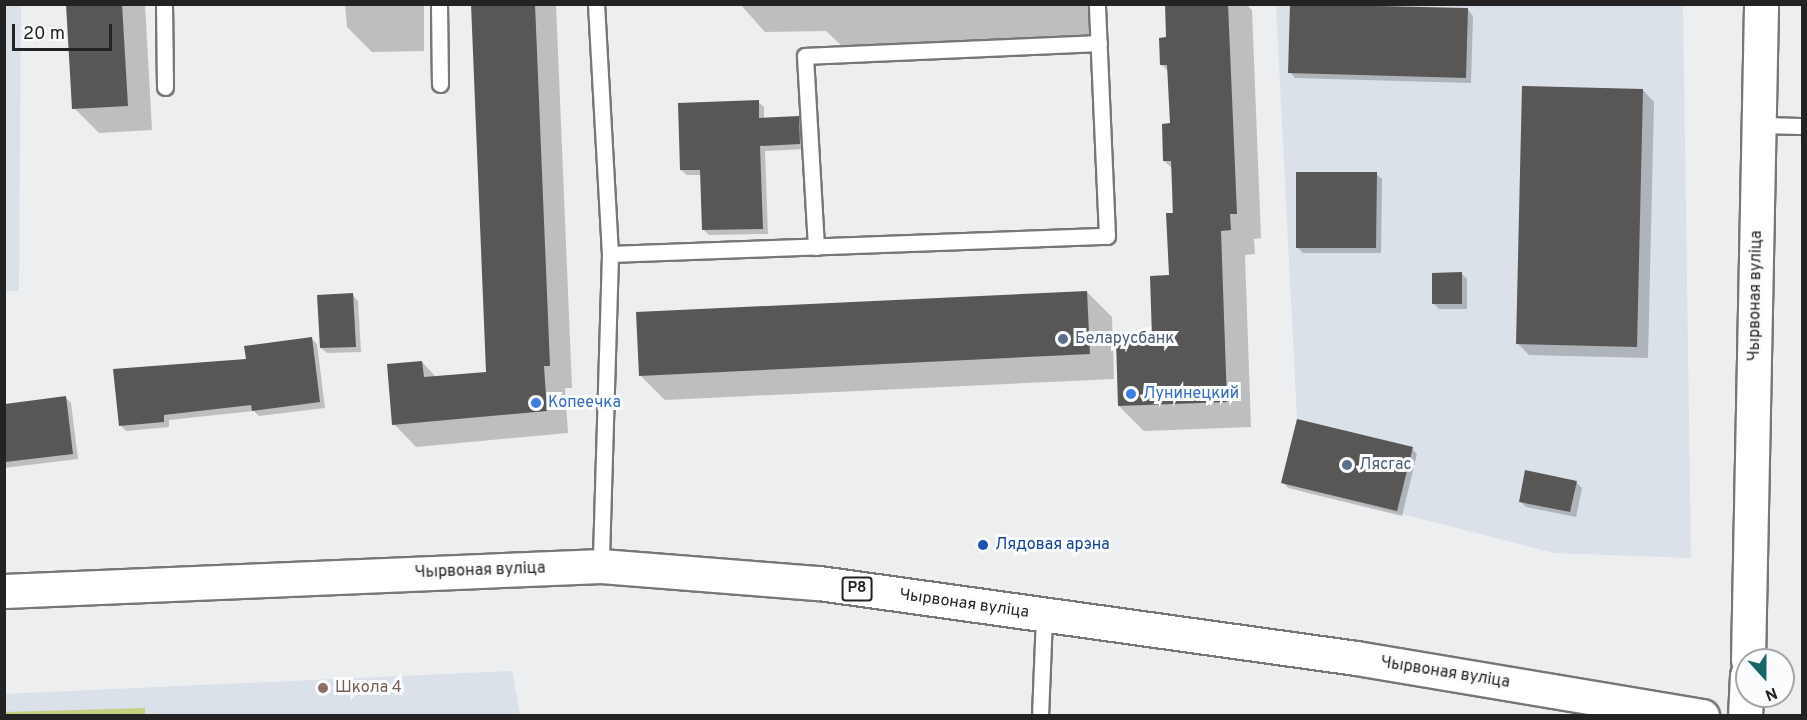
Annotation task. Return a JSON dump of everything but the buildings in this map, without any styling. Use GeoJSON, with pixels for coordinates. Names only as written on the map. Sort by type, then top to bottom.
{"type":"FeatureCollection","features":[{"type":"Feature","properties":{"kind":"main road","name":"Чырвоная вуліца"},"geometry":{"type":"LineString","coordinates":[[1748,648],[1761,4]]}},
{"type":"Feature","properties":{"kind":"main road","name":"Чырвоная вуліца"},"geometry":{"type":"LineString","coordinates":[[4,591],[600,566],[819,583],[1356,658],[1702,716]]}},
{"type":"Feature","properties":{"kind":"lane"},"geometry":{"type":"LineString","coordinates":[[164,4],[165,87]]}},
{"type":"Feature","properties":{"kind":"lane"},"geometry":{"type":"LineString","coordinates":[[439,4],[440,84]]}},
{"type":"Feature","properties":{"kind":"lane"},"geometry":{"type":"LineString","coordinates":[[596,4],[610,254],[600,566]]}},
{"type":"Feature","properties":{"kind":"lane"},"geometry":{"type":"LineString","coordinates":[[610,254],[1107,236],[1097,4]]}},
{"type":"Feature","properties":{"kind":"lane"},"geometry":{"type":"LineString","coordinates":[[816,247],[805,56],[1099,43]]}},
{"type":"Feature","properties":{"kind":"lane"},"geometry":{"type":"LineString","coordinates":[[1760,125],[1803,126]]}},
{"type":"Feature","properties":{"kind":"lane"},"geometry":{"type":"LineString","coordinates":[[1040,716],[1044,615]]}},
{"type":"Feature","properties":{"kind":"shaded area"},"geometry":{"type":"Polygon","coordinates":[[[4,5],[21,5],[19,291],[5,291],[4,5]]]}},
{"type":"Feature","properties":{"kind":"shaded area"},"geometry":{"type":"Polygon","coordinates":[[[1276,5],[1683,5],[1691,558],[1554,553],[1281,483],[1297,419],[1276,5]]]}},
{"type":"Feature","properties":{"kind":"shaded area","name":"Школа 4"},"geometry":{"type":"Polygon","coordinates":[[[512,671],[520,715],[5,716],[4,694],[512,671]]]}},
{"type":"Feature","properties":{"kind":"green space"},"geometry":{"type":"Polygon","coordinates":[[[145,708],[145,715],[5,715],[5,712],[145,708]]]}},
{"type":"Feature","properties":{"kind":"place","name":"Беларусбанк"},"geometry":{"type":"Point","coordinates":[1063,339]}},
{"type":"Feature","properties":{"kind":"place","name":"Лунинецкий"},"geometry":{"type":"Point","coordinates":[1131,394]}},
{"type":"Feature","properties":{"kind":"place","name":"Копеечка"},"geometry":{"type":"Point","coordinates":[536,403]}},
{"type":"Feature","properties":{"kind":"place","name":"Лясгас"},"geometry":{"type":"Point","coordinates":[1347,465]}},
{"type":"Feature","properties":{"kind":"place","name":"Лядовая арэна"},"geometry":{"type":"Point","coordinates":[983,545]}},
{"type":"Feature","properties":{"kind":"place","name":"Школа 4"},"geometry":{"type":"Point","coordinates":[323,688]}}]}
